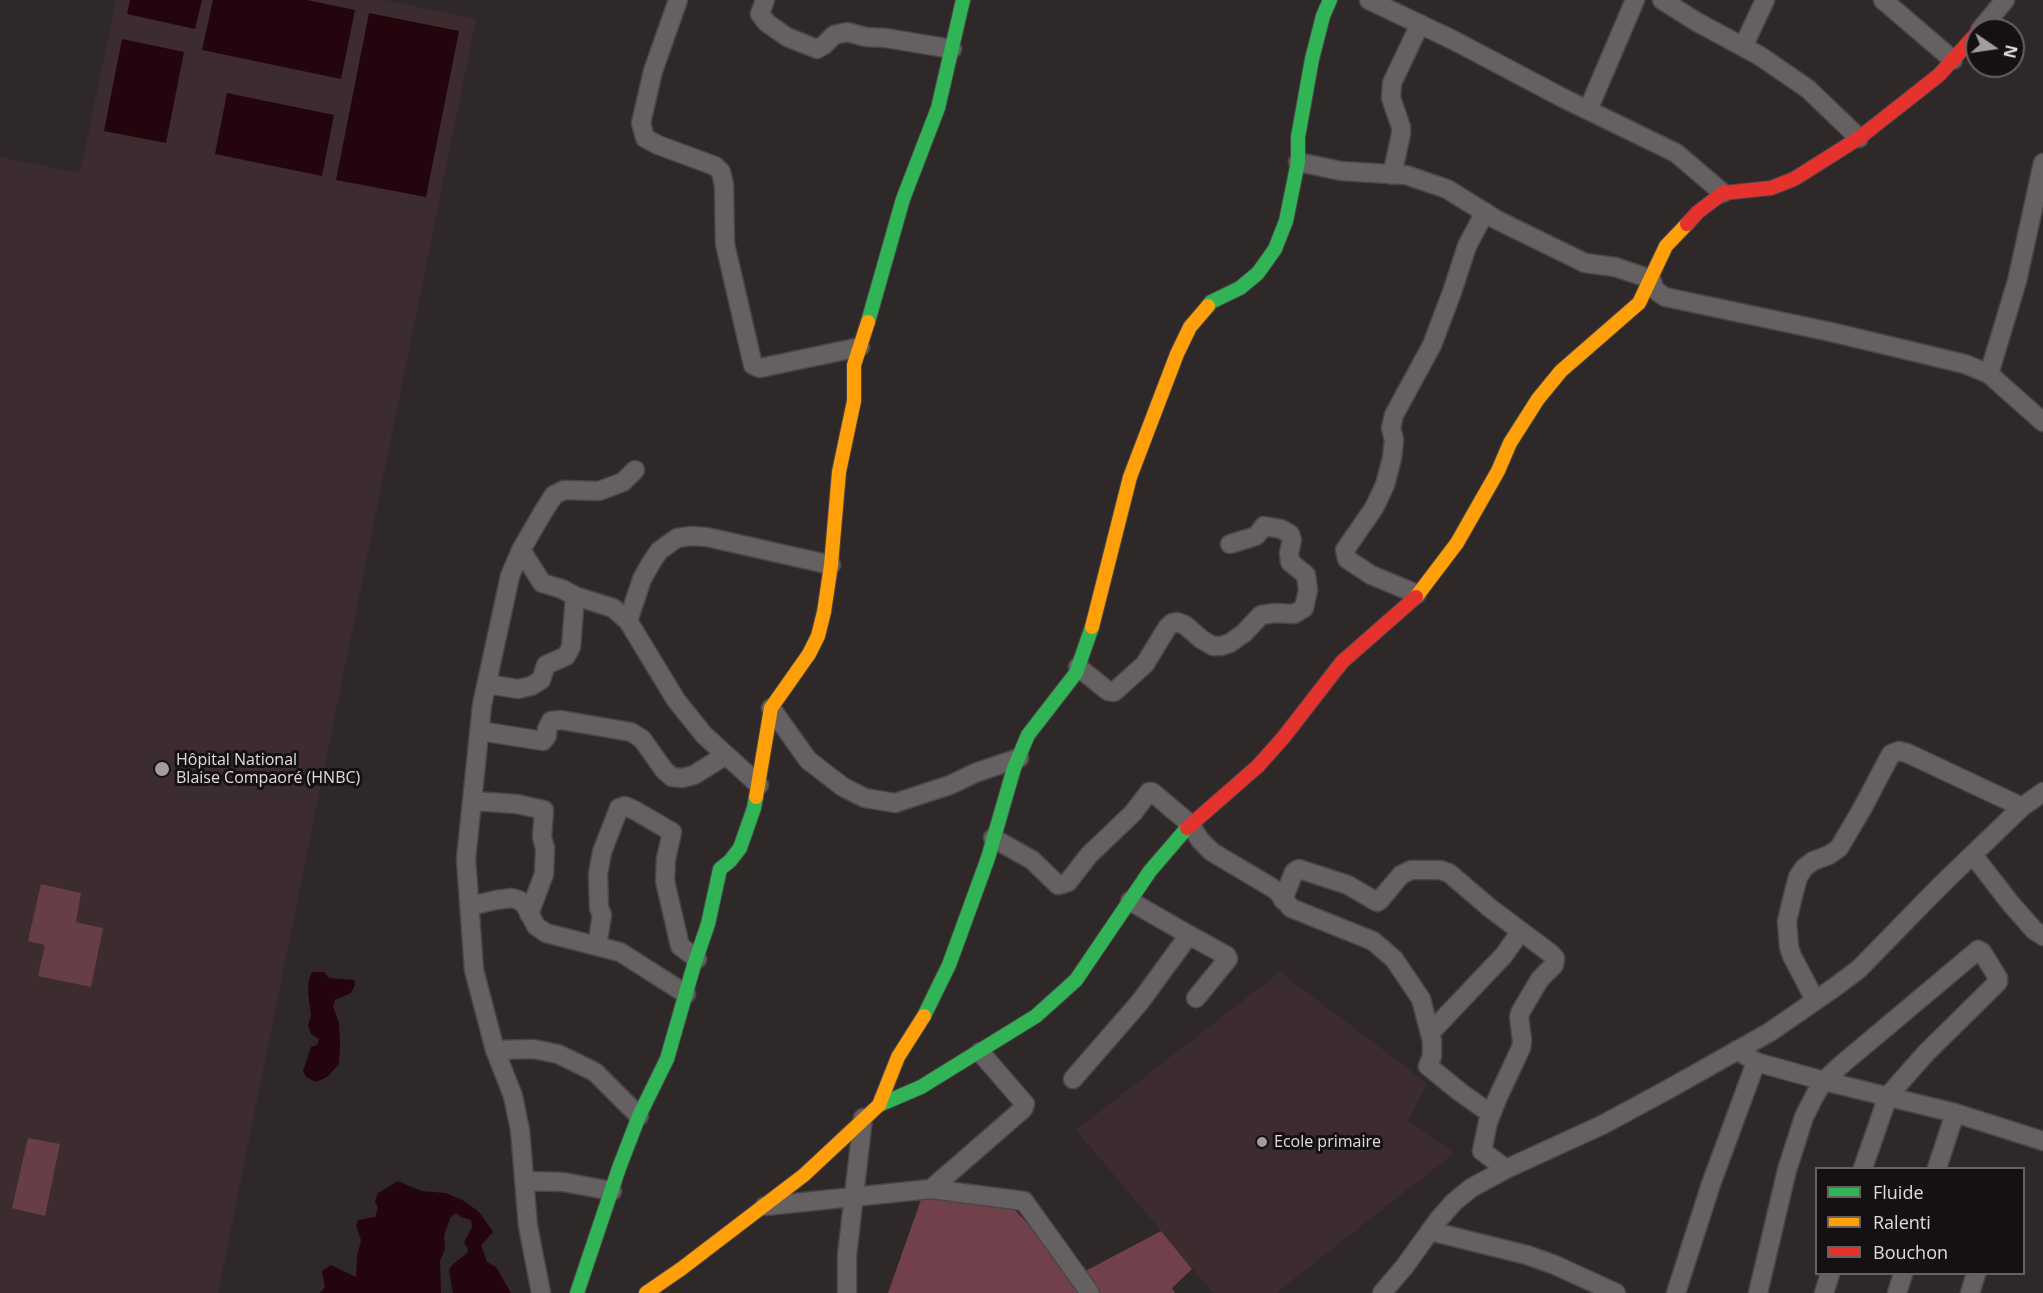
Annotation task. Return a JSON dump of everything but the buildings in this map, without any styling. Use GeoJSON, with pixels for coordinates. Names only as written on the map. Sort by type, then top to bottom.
{"type":"FeatureCollection","features":[{"type":"Feature","properties":{"kind":"street"},"geometry":{"type":"LineString","coordinates":[[678,0],[653,71],[641,123],[645,138],[715,166],[721,171],[724,185],[725,244],[753,365],[755,368],[760,368],[860,346]]}},
{"type":"Feature","properties":{"kind":"street"},"geometry":{"type":"LineString","coordinates":[[765,0],[760,14],[767,23],[787,37],[817,49],[834,35],[847,32],[952,49]]}},
{"type":"Feature","properties":{"kind":"street"},"geometry":{"type":"LineString","coordinates":[[576,1293],[639,1116],[667,1059],[708,924],[720,869],[740,848],[754,808],[771,708],[809,654],[818,636],[831,565],[839,472],[854,401],[854,365],[873,308],[903,199],[938,108],[963,0]]}},
{"type":"Feature","properties":{"kind":"street"},"geometry":{"type":"LineString","coordinates":[[879,1105],[898,1057],[925,1015],[949,965],[1018,758],[1028,735],[1072,681],[1078,667],[1097,613],[1113,539],[1130,477],[1177,354],[1190,327],[1211,302],[1240,288],[1258,273],[1275,249],[1286,220],[1298,162],[1298,137],[1306,88],[1323,16],[1330,0]]}},
{"type":"Feature","properties":{"kind":"street"},"geometry":{"type":"LineString","coordinates":[[1369,0],[1676,153],[1723,193]]}},
{"type":"Feature","properties":{"kind":"street"},"geometry":{"type":"LineString","coordinates":[[1588,110],[1635,0]]}},
{"type":"Feature","properties":{"kind":"street"},"geometry":{"type":"LineString","coordinates":[[1662,0],[1743,47],[1808,89],[1859,138]]}},
{"type":"Feature","properties":{"kind":"street"},"geometry":{"type":"LineString","coordinates":[[1743,47],[1765,0]]}},
{"type":"Feature","properties":{"kind":"street"},"geometry":{"type":"LineString","coordinates":[[1883,0],[1953,60]]}},
{"type":"Feature","properties":{"kind":"street"},"geometry":{"type":"LineString","coordinates":[[1990,18],[2005,0]]}},
{"type":"Feature","properties":{"kind":"street"},"geometry":{"type":"LineString","coordinates":[[1392,175],[1401,134],[1391,98],[1392,83],[1420,24]]}},
{"type":"Feature","properties":{"kind":"street"},"geometry":{"type":"LineString","coordinates":[[646,1293],[804,1175],[879,1105],[921,1088],[980,1052],[1035,1017],[1076,980],[1150,871],[1190,824],[1258,766],[1283,738],[1342,662],[1412,602],[1457,543],[1498,471],[1510,443],[1538,399],[1561,371],[1639,303],[1666,246],[1698,212],[1723,193],[1771,188],[1794,179],[1859,138],[1939,75],[1965,47]]}},
{"type":"Feature","properties":{"kind":"street"},"geometry":{"type":"LineString","coordinates":[[1298,162],[1341,171],[1406,175],[1447,189],[1540,242],[1585,263],[1615,267],[1651,279]]}},
{"type":"Feature","properties":{"kind":"street"},"geometry":{"type":"LineString","coordinates":[[1989,374],[2017,281],[2043,163]]}},
{"type":"Feature","properties":{"kind":"street"},"geometry":{"type":"LineString","coordinates":[[1418,594],[1371,575],[1347,559],[1345,550],[1374,508],[1385,485],[1392,459],[1394,440],[1391,428],[1394,415],[1432,345],[1467,246],[1485,212]]}},
{"type":"Feature","properties":{"kind":"street"},"geometry":{"type":"LineString","coordinates":[[1651,279],[1655,290],[1665,297],[1831,332],[1965,364],[1989,374],[2043,422]]}},
{"type":"Feature","properties":{"kind":"street"},"geometry":{"type":"LineString","coordinates":[[541,1293],[528,1226],[519,1130],[513,1096],[495,1050],[474,970],[466,860],[482,705],[510,576],[520,550],[554,495],[564,490],[599,491],[616,486],[635,470]]}},
{"type":"Feature","properties":{"kind":"street"},"geometry":{"type":"LineString","coordinates":[[1078,667],[1108,691],[1114,692],[1145,664],[1172,623],[1177,622],[1185,626],[1213,646],[1221,646],[1230,643],[1244,633],[1261,615],[1294,614],[1304,608],[1308,590],[1306,575],[1290,562],[1289,553],[1292,540],[1290,534],[1281,529],[1264,526],[1256,536],[1230,544]]}},
{"type":"Feature","properties":{"kind":"street"},"geometry":{"type":"LineString","coordinates":[[628,621],[642,579],[651,563],[659,552],[677,538],[707,537],[831,565]]}},
{"type":"Feature","properties":{"kind":"street"},"geometry":{"type":"LineString","coordinates":[[520,550],[542,583],[613,608],[628,621],[676,700],[704,735],[759,785]]}},
{"type":"Feature","properties":{"kind":"street"},"geometry":{"type":"LineString","coordinates":[[487,684],[518,690],[531,686],[541,680],[546,665],[566,656],[571,647],[575,596]]}},
{"type":"Feature","properties":{"kind":"street"},"geometry":{"type":"LineString","coordinates":[[771,708],[808,760],[843,787],[865,798],[895,803],[950,785],[975,773],[1018,758]]}},
{"type":"Feature","properties":{"kind":"street"},"geometry":{"type":"LineString","coordinates":[[480,731],[543,741],[547,736],[547,729],[551,721],[561,720],[631,732],[642,739],[664,770],[672,777],[682,778],[694,775],[726,755]]}},
{"type":"Feature","properties":{"kind":"street"},"geometry":{"type":"LineString","coordinates":[[1815,1000],[1789,947],[1787,921],[1798,877],[1804,868],[1839,848],[1891,754],[1899,751],[1908,753],[2022,807]]}},
{"type":"Feature","properties":{"kind":"street"},"geometry":{"type":"LineString","coordinates":[[993,838],[1032,860],[1058,885],[1063,885],[1149,792],[1156,794],[1190,824],[1200,840],[1212,852],[1271,887],[1293,909],[1373,941],[1394,959],[1421,999],[1432,1041],[1432,1056],[1428,1066],[1491,1114]]}},
{"type":"Feature","properties":{"kind":"street"},"geometry":{"type":"LineString","coordinates":[[1382,1293],[1454,1202],[1471,1188],[1506,1169],[1602,1125],[1770,1032],[1859,969],[2022,807],[2043,792]]}},
{"type":"Feature","properties":{"kind":"street"},"geometry":{"type":"LineString","coordinates":[[473,801],[517,804],[544,810],[542,837],[545,848],[544,874],[529,914]]}},
{"type":"Feature","properties":{"kind":"street"},"geometry":{"type":"LineString","coordinates":[[597,946],[602,915],[599,908],[598,874],[602,852],[619,808],[625,806],[672,832],[665,881],[680,946],[697,959]]}},
{"type":"Feature","properties":{"kind":"street"},"geometry":{"type":"LineString","coordinates":[[1973,855],[2011,904],[2034,930],[2043,936]]}},
{"type":"Feature","properties":{"kind":"street"},"geometry":{"type":"LineString","coordinates":[[1283,900],[1294,872],[1299,869],[1356,888],[1372,901],[1377,902],[1401,875],[1411,870],[1440,870],[1449,873],[1555,958],[1554,964],[1540,979],[1521,1011],[1519,1017],[1521,1048],[1491,1114],[1482,1150],[1506,1169]]}},
{"type":"Feature","properties":{"kind":"street"},"geometry":{"type":"LineString","coordinates":[[470,906],[512,898],[519,900],[525,905],[536,926],[546,933],[625,955],[686,994]]}},
{"type":"Feature","properties":{"kind":"street"},"geometry":{"type":"LineString","coordinates":[[1130,902],[1227,956],[1196,998]]}},
{"type":"Feature","properties":{"kind":"street"},"geometry":{"type":"LineString","coordinates":[[1430,1033],[1504,955],[1521,931]]}},
{"type":"Feature","properties":{"kind":"street"},"geometry":{"type":"LineString","coordinates":[[1073,1079],[1140,1002],[1189,935]]}},
{"type":"Feature","properties":{"kind":"street"},"geometry":{"type":"LineString","coordinates":[[1758,1293],[1787,1170],[1803,1117],[1824,1082],[1883,1028],[1978,950],[1982,952],[1998,978],[1998,982],[1926,1053],[1888,1096],[1863,1167]]}},
{"type":"Feature","properties":{"kind":"street"},"geometry":{"type":"LineString","coordinates":[[495,1050],[533,1049],[558,1054],[595,1072],[639,1116]]}},
{"type":"Feature","properties":{"kind":"street"},"geometry":{"type":"LineString","coordinates":[[1737,1050],[1756,1062],[1824,1082],[1956,1113],[2043,1141]]}},
{"type":"Feature","properties":{"kind":"street"},"geometry":{"type":"LineString","coordinates":[[931,1190],[1023,1108],[1024,1104],[980,1052]]}},
{"type":"Feature","properties":{"kind":"street"},"geometry":{"type":"LineString","coordinates":[[1676,1293],[1711,1184],[1756,1062]]}},
{"type":"Feature","properties":{"kind":"street"},"geometry":{"type":"LineString","coordinates":[[1938,1167],[1956,1113]]}},
{"type":"Feature","properties":{"kind":"street"},"geometry":{"type":"LineString","coordinates":[[848,1293],[847,1255],[863,1118]]}},
{"type":"Feature","properties":{"kind":"street"},"geometry":{"type":"LineString","coordinates":[[524,1180],[563,1182],[612,1191]]}},
{"type":"Feature","properties":{"kind":"street"},"geometry":{"type":"LineString","coordinates":[[765,1206],[931,1190],[1024,1202],[1090,1293]]}},
{"type":"Feature","properties":{"kind":"street"},"geometry":{"type":"LineString","coordinates":[[1430,1231],[1527,1255],[1616,1293]]}},
{"type":"Feature","properties":{"kind":"street"},"geometry":{"type":"LineString","coordinates":[[1824,1293],[1830,1275]]}},
{"type":"Feature","properties":{"kind":"street"},"geometry":{"type":"LineString","coordinates":[[1897,1293],[1903,1275]]}},
{"type":"Feature","properties":{"kind":"street"},"geometry":{"type":"LineString","coordinates":[[1970,1293],[1976,1275]]}},
{"type":"Feature","properties":{"kind":"shaded area","name":"Hôpital National Blaise Compaoré (HNBC)"},"geometry":{"type":"Polygon","coordinates":[[[116,0],[385,0],[476,19],[218,1293],[0,1293],[0,157],[80,173],[116,0]]]}},
{"type":"Feature","properties":{"kind":"shaded area"},"geometry":{"type":"Polygon","coordinates":[[[130,0],[202,0],[195,29],[127,14],[130,0]]]}},
{"type":"Feature","properties":{"kind":"shaded area"},"geometry":{"type":"Polygon","coordinates":[[[213,0],[307,0],[355,10],[341,79],[202,50],[213,0]]]}},
{"type":"Feature","properties":{"kind":"shaded area"},"geometry":{"type":"Polygon","coordinates":[[[369,13],[459,31],[426,197],[336,180],[369,13]]]}},
{"type":"Feature","properties":{"kind":"shaded area"},"geometry":{"type":"Polygon","coordinates":[[[122,39],[184,52],[166,143],[104,131],[122,39]]]}},
{"type":"Feature","properties":{"kind":"shaded area"},"geometry":{"type":"Polygon","coordinates":[[[227,93],[334,115],[322,176],[215,154],[227,93]]]}},
{"type":"Feature","properties":{"kind":"shaded area"},"geometry":{"type":"Polygon","coordinates":[[[41,884],[81,893],[76,922],[103,928],[91,987],[38,976],[45,945],[28,941],[41,884]]]}},
{"type":"Feature","properties":{"kind":"shaded area"},"geometry":{"type":"Polygon","coordinates":[[[312,972],[324,972],[329,978],[354,980],[355,985],[351,993],[335,1000],[333,1006],[339,1023],[339,1064],[327,1077],[316,1082],[306,1077],[303,1071],[311,1047],[317,1045],[319,1039],[311,1034],[308,1025],[311,1016],[308,992],[312,972]]]}},
{"type":"Feature","properties":{"kind":"shaded area"},"geometry":{"type":"Polygon","coordinates":[[[1280,972],[1427,1083],[1408,1121],[1454,1153],[1276,1293],[1213,1293],[1076,1130],[1280,972]]]}},
{"type":"Feature","properties":{"kind":"shaded area"},"geometry":{"type":"Polygon","coordinates":[[[28,1138],[60,1144],[45,1216],[12,1208],[28,1138]]]}},
{"type":"Feature","properties":{"kind":"shaded area"},"geometry":{"type":"Polygon","coordinates":[[[398,1181],[421,1191],[446,1193],[464,1201],[479,1212],[493,1232],[481,1245],[487,1262],[496,1267],[511,1293],[453,1293],[449,1270],[467,1253],[468,1249],[464,1243],[472,1227],[471,1220],[456,1213],[450,1218],[444,1236],[445,1249],[440,1261],[441,1293],[320,1293],[325,1287],[322,1271],[331,1265],[356,1277],[361,1240],[356,1226],[358,1220],[375,1217],[378,1208],[375,1201],[378,1193],[398,1181]]]}},
{"type":"Feature","properties":{"kind":"shaded area"},"geometry":{"type":"Polygon","coordinates":[[[924,1191],[999,1193],[1076,1276],[1161,1231],[1192,1269],[1172,1288],[1175,1293],[888,1293],[924,1191]]]}},
{"type":"Feature","properties":{"kind":"traffic: fast"},"geometry":{"type":"LineString","coordinates":[[868,322],[903,199],[938,108],[963,0]]}},
{"type":"Feature","properties":{"kind":"traffic: fast"},"geometry":{"type":"LineString","coordinates":[[1208,306],[1211,302],[1240,288],[1258,273],[1275,249],[1286,221],[1298,162],[1298,137],[1312,59],[1323,16],[1330,0]]}},
{"type":"Feature","properties":{"kind":"traffic: fast"},"geometry":{"type":"LineString","coordinates":[[924,1016],[949,965],[988,858],[1014,768],[1028,735],[1076,673],[1092,627]]}},
{"type":"Feature","properties":{"kind":"traffic: fast"},"geometry":{"type":"LineString","coordinates":[[577,1293],[619,1168],[639,1116],[667,1059],[708,924],[720,869],[740,848],[756,797]]}},
{"type":"Feature","properties":{"kind":"traffic: fast"},"geometry":{"type":"LineString","coordinates":[[879,1105],[921,1087],[1036,1016],[1076,980],[1150,871],[1187,828]]}},
{"type":"Feature","properties":{"kind":"traffic: slow"},"geometry":{"type":"LineString","coordinates":[[1416,597],[1457,543],[1498,471],[1510,443],[1538,399],[1561,371],[1639,303],[1666,246],[1687,224]]}},
{"type":"Feature","properties":{"kind":"traffic: slow"},"geometry":{"type":"LineString","coordinates":[[1092,627],[1130,477],[1177,354],[1190,327],[1208,306]]}},
{"type":"Feature","properties":{"kind":"traffic: slow"},"geometry":{"type":"LineString","coordinates":[[756,797],[771,708],[809,654],[818,636],[824,612],[831,565],[839,472],[854,401],[854,365],[868,322]]}},
{"type":"Feature","properties":{"kind":"traffic: slow"},"geometry":{"type":"LineString","coordinates":[[646,1293],[804,1175],[879,1105],[898,1057],[924,1016]]}},
{"type":"Feature","properties":{"kind":"traffic: jam"},"geometry":{"type":"LineString","coordinates":[[1687,224],[1698,212],[1723,193],[1771,188],[1794,179],[1859,138],[1939,75],[1965,46]]}},
{"type":"Feature","properties":{"kind":"traffic: jam"},"geometry":{"type":"LineString","coordinates":[[1187,828],[1258,766],[1283,738],[1342,662],[1416,597]]}},
{"type":"Feature","properties":{"kind":"place","name":"Hôpital National Blaise Compaoré (HNBC)"},"geometry":{"type":"Point","coordinates":[162,769]}},
{"type":"Feature","properties":{"kind":"place","name":"Ecole primaire"},"geometry":{"type":"Point","coordinates":[1262,1142]}}]}
